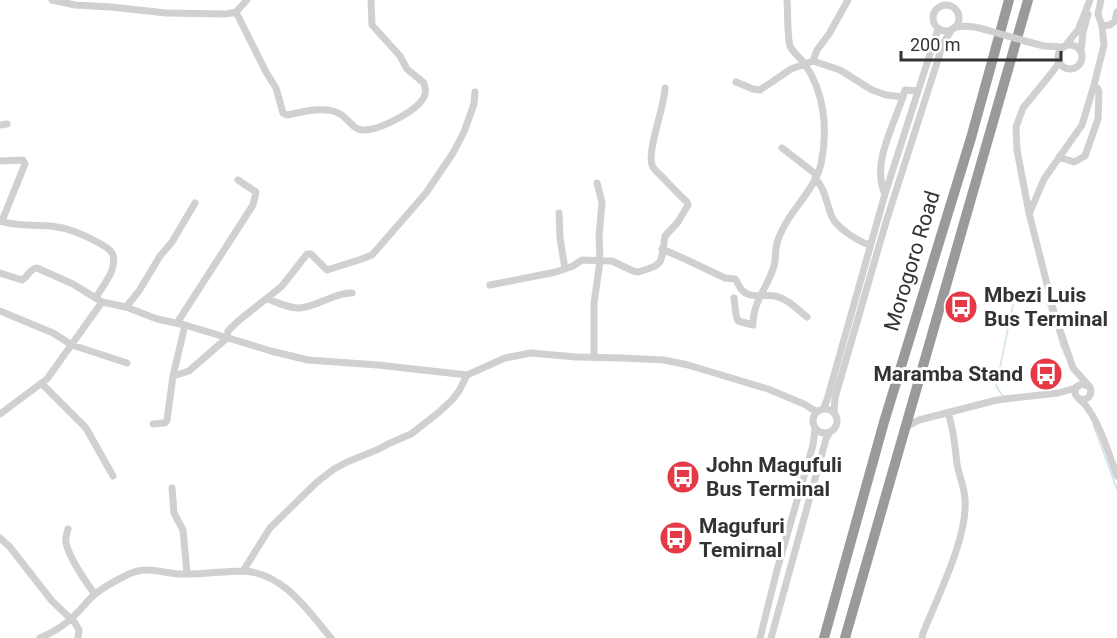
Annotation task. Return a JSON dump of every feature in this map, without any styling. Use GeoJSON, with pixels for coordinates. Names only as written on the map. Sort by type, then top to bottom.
{"type":"FeatureCollection","features":[{"type":"Feature","properties":{"kind":"highway","name":"Morogoro Road"},"geometry":{"type":"LineString","coordinates":[[824,638],[884,422],[971,138],[1009,0]]}},
{"type":"Feature","properties":{"kind":"highway","name":"Morogoro Road"},"geometry":{"type":"LineString","coordinates":[[845,638],[1028,0]]}},
{"type":"Feature","properties":{"kind":"street"},"geometry":{"type":"LineString","coordinates":[[54,0],[75,5],[112,3],[165,13],[230,14],[236,12],[247,0]]}},
{"type":"Feature","properties":{"kind":"street"},"geometry":{"type":"LineString","coordinates":[[236,12],[276,88],[283,113],[287,115],[310,111],[333,111],[341,114],[356,129],[363,130],[388,123],[404,115],[417,105],[426,93],[424,83],[407,69],[400,56],[372,24],[371,0]]}},
{"type":"Feature","properties":{"kind":"street"},"geometry":{"type":"LineString","coordinates":[[734,298],[735,315],[738,321],[753,325],[753,314],[774,266],[776,246],[782,230],[821,166],[824,117],[819,94],[804,63],[790,45],[788,0]]}},
{"type":"Feature","properties":{"kind":"street"},"geometry":{"type":"LineString","coordinates":[[813,61],[817,50],[848,0]]}},
{"type":"Feature","properties":{"kind":"street"},"geometry":{"type":"LineString","coordinates":[[771,638],[826,439],[836,425],[835,398],[886,222],[943,44],[959,21],[958,0]]}},
{"type":"Feature","properties":{"kind":"street"},"geometry":{"type":"LineString","coordinates":[[1078,399],[1075,394],[1073,368],[1055,316],[1029,213],[1017,150],[1016,127],[1023,108],[1050,75],[1058,61],[1058,53],[1078,30],[1091,0]]}},
{"type":"Feature","properties":{"kind":"street"},"geometry":{"type":"LineString","coordinates":[[1044,46],[1067,69],[1077,67],[1081,61],[1083,32],[1091,0]]}},
{"type":"Feature","properties":{"kind":"street"},"geometry":{"type":"LineString","coordinates":[[1029,213],[1041,185],[1082,125],[1104,45],[1098,14],[1101,0]]}},
{"type":"Feature","properties":{"kind":"street"},"geometry":{"type":"LineString","coordinates":[[974,26],[945,31],[938,28],[933,21],[933,14],[944,2],[953,6],[974,26],[1044,46],[1076,46],[1080,51]]}},
{"type":"Feature","properties":{"kind":"street"},"geometry":{"type":"LineString","coordinates":[[1102,26],[1110,25],[1115,21],[1117,12]]}},
{"type":"Feature","properties":{"kind":"street"},"geometry":{"type":"LineString","coordinates":[[760,638],[813,445],[815,429],[812,420],[827,400],[885,194],[938,28]]}},
{"type":"Feature","properties":{"kind":"street"},"geometry":{"type":"LineString","coordinates":[[736,82],[760,90],[792,69],[813,61],[840,70],[872,90],[903,97]]}},
{"type":"Feature","properties":{"kind":"street"},"geometry":{"type":"LineString","coordinates":[[1059,157],[1074,162],[1087,154],[1098,119],[1099,92],[1094,86]]}},
{"type":"Feature","properties":{"kind":"street"},"geometry":{"type":"LineString","coordinates":[[490,285],[565,269],[582,260],[612,261],[633,271],[641,271],[660,262],[665,236],[678,222],[688,205],[651,162],[651,152],[662,112],[665,88]]}},
{"type":"Feature","properties":{"kind":"street"},"geometry":{"type":"LineString","coordinates":[[885,194],[881,186],[880,171],[888,139],[905,90],[918,91]]}},
{"type":"Feature","properties":{"kind":"street"},"geometry":{"type":"LineString","coordinates":[[173,376],[189,371],[226,338],[237,322],[288,279],[307,254],[311,254],[327,270],[368,257],[376,251],[395,226],[426,193],[453,153],[464,132],[474,104],[475,92]]}},
{"type":"Feature","properties":{"kind":"street"},"geometry":{"type":"LineString","coordinates":[[782,148],[816,176],[822,185],[831,215],[836,223],[862,243],[870,245]]}},
{"type":"Feature","properties":{"kind":"street"},"geometry":{"type":"LineString","coordinates":[[0,161],[23,160],[26,164],[1,221],[27,226],[54,226],[80,233],[108,248],[113,255],[109,276],[99,300],[72,345],[42,384],[0,414]]}},
{"type":"Feature","properties":{"kind":"street"},"geometry":{"type":"LineString","coordinates":[[177,323],[254,205],[256,192],[238,180]]}},
{"type":"Feature","properties":{"kind":"street"},"geometry":{"type":"LineString","coordinates":[[594,358],[595,296],[600,261],[599,237],[602,202],[597,183]]}},
{"type":"Feature","properties":{"kind":"street"},"geometry":{"type":"LineString","coordinates":[[126,307],[172,242],[195,203]]}},
{"type":"Feature","properties":{"kind":"street"},"geometry":{"type":"LineString","coordinates":[[559,213],[565,269]]}},
{"type":"Feature","properties":{"kind":"street"},"geometry":{"type":"LineString","coordinates":[[662,249],[725,278],[735,279],[744,292],[760,297],[777,297],[792,304],[807,317]]}},
{"type":"Feature","properties":{"kind":"street"},"geometry":{"type":"LineString","coordinates":[[0,273],[22,280],[37,268],[73,284],[99,300],[157,319],[308,360],[467,375],[505,358],[523,353],[664,360],[768,389],[820,410],[829,410],[834,413]]}},
{"type":"Feature","properties":{"kind":"street"},"geometry":{"type":"LineString","coordinates":[[267,299],[299,308],[352,293]]}},
{"type":"Feature","properties":{"kind":"street"},"geometry":{"type":"LineString","coordinates":[[0,311],[53,333],[72,345],[127,363]]}},
{"type":"Feature","properties":{"kind":"street"},"geometry":{"type":"LineString","coordinates":[[153,424],[165,423],[167,420],[173,376],[185,325]]}},
{"type":"Feature","properties":{"kind":"street"},"geometry":{"type":"LineString","coordinates":[[1073,368],[1090,390],[1095,422]]}},
{"type":"Feature","properties":{"kind":"street"},"geometry":{"type":"LineString","coordinates":[[243,571],[270,528],[317,482],[347,462],[411,434],[452,400],[467,375]]}},
{"type":"Feature","properties":{"kind":"street"},"geometry":{"type":"LineString","coordinates":[[42,384],[86,428],[113,476]]}},
{"type":"Feature","properties":{"kind":"street"},"geometry":{"type":"LineString","coordinates":[[905,427],[919,420],[997,400],[1058,393],[1082,384],[1090,390]]}},
{"type":"Feature","properties":{"kind":"street"},"geometry":{"type":"LineString","coordinates":[[1078,399],[1087,399],[1090,390]]}},
{"type":"Feature","properties":{"kind":"street"},"geometry":{"type":"LineString","coordinates":[[1058,393],[1069,394],[1086,405],[1117,476]]}},
{"type":"Feature","properties":{"kind":"street"},"geometry":{"type":"LineString","coordinates":[[922,638],[956,550],[964,521],[966,501],[958,471],[954,433],[948,413]]}},
{"type":"Feature","properties":{"kind":"street"},"geometry":{"type":"LineString","coordinates":[[815,429],[820,433],[830,432]]}},
{"type":"Feature","properties":{"kind":"street"},"geometry":{"type":"LineString","coordinates":[[172,488],[174,513],[183,530],[186,573]]}},
{"type":"Feature","properties":{"kind":"street"},"geometry":{"type":"LineString","coordinates":[[68,529],[67,545],[78,569],[95,594]]}},
{"type":"Feature","properties":{"kind":"street"},"geometry":{"type":"LineString","coordinates":[[0,538],[9,546],[52,601],[71,618],[80,630],[78,638]]}},
{"type":"Feature","properties":{"kind":"street"},"geometry":{"type":"LineString","coordinates":[[40,638],[53,632],[71,618],[95,594],[139,569],[186,573],[243,571],[259,573],[283,585],[299,599],[332,638]]}},
{"type":"Feature","properties":{"kind":"waterway"},"geometry":{"type":"LineString","coordinates":[[1007,396],[1003,396],[996,386],[1016,291]]}},
{"type":"Feature","properties":{"kind":"waterway"},"geometry":{"type":"LineString","coordinates":[[1046,299],[1050,312]]}},
{"type":"Feature","properties":{"kind":"waterway"},"geometry":{"type":"LineString","coordinates":[[1056,328],[1066,357]]}},
{"type":"Feature","properties":{"kind":"waterway"},"geometry":{"type":"LineString","coordinates":[[1093,424],[1117,489]]}},
{"type":"Feature","properties":{"kind":"place","name":"Mbezi Luis Bus Terminal"},"geometry":{"type":"Point","coordinates":[961,307]}},
{"type":"Feature","properties":{"kind":"place","name":"Maramba Stand"},"geometry":{"type":"Point","coordinates":[1046,374]}},
{"type":"Feature","properties":{"kind":"place","name":"John Magufuli Bus Terminal"},"geometry":{"type":"Point","coordinates":[683,477]}},
{"type":"Feature","properties":{"kind":"place","name":"Magufuri Temirnal"},"geometry":{"type":"Point","coordinates":[676,538]}}]}
